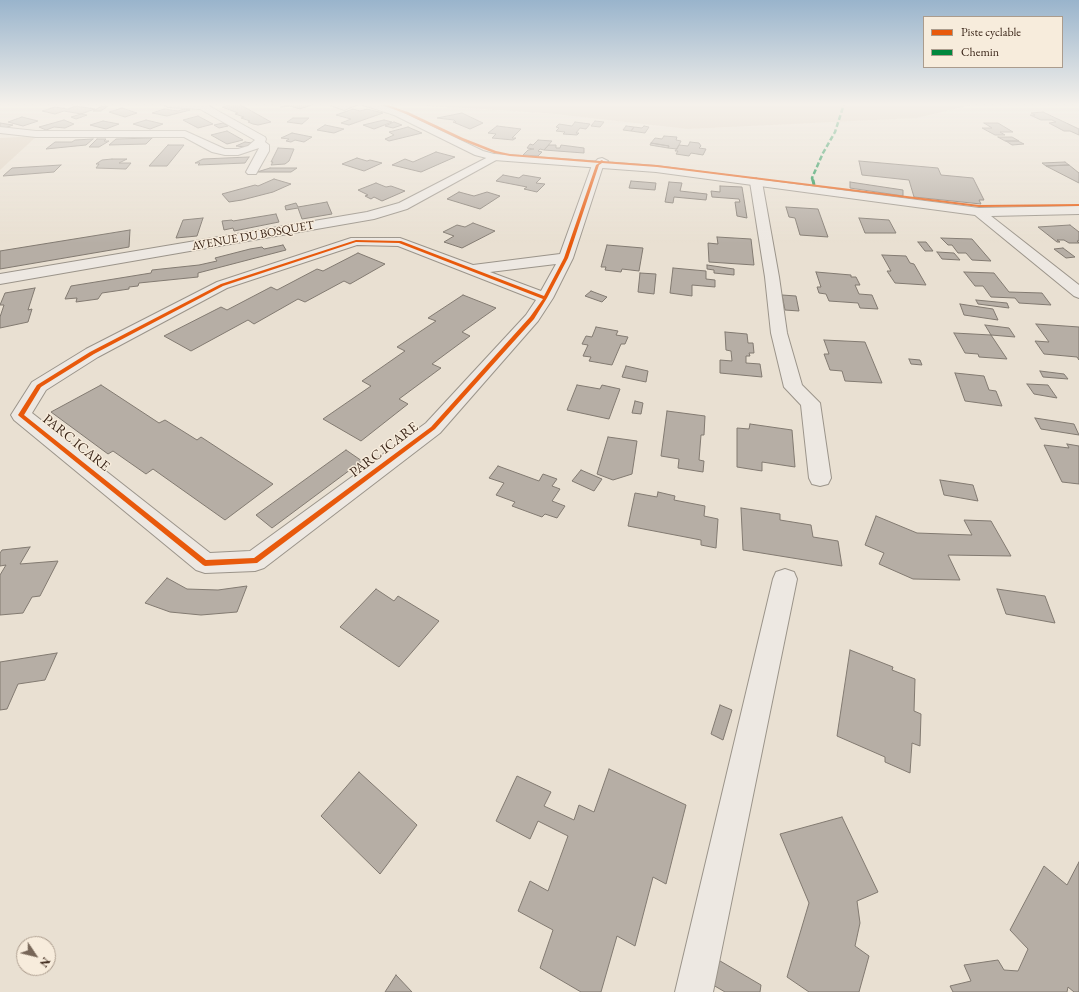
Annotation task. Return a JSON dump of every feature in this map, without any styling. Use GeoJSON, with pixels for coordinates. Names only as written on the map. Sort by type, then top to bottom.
{"type":"FeatureCollection","features":[{"type":"Feature","properties":{"kind":"street"},"geometry":{"type":"LineString","coordinates":[[217,150],[238,152],[244,150]]}},
{"type":"Feature","properties":{"kind":"street"},"geometry":{"type":"LineString","coordinates":[[252,172],[264,150]]}},
{"type":"Feature","properties":{"kind":"street"},"geometry":{"type":"LineString","coordinates":[[475,150],[494,157],[600,163],[979,212],[1079,210]]}},
{"type":"Feature","properties":{"kind":"street","name":"AVENUE DU BOSQUET"},"geometry":{"type":"LineString","coordinates":[[0,280],[369,216],[403,206],[494,157]]}},
{"type":"Feature","properties":{"kind":"street","name":"PARC ICARE"},"geometry":{"type":"LineString","coordinates":[[545,298],[400,242],[356,241],[222,285],[105,346],[39,386],[21,415],[205,563],[256,561],[433,428],[532,318],[545,298],[566,258],[600,163]]}},
{"type":"Feature","properties":{"kind":"street"},"geometry":{"type":"LineString","coordinates":[[756,182],[772,277],[779,332],[793,387],[810,403],[820,478]]}},
{"type":"Feature","properties":{"kind":"street"},"geometry":{"type":"LineString","coordinates":[[979,212],[1079,293]]}},
{"type":"Feature","properties":{"kind":"street","name":"PARC ICARE"},"geometry":{"type":"LineString","coordinates":[[473,269],[566,258]]}},
{"type":"Feature","properties":{"kind":"street"},"geometry":{"type":"LineString","coordinates":[[694,992],[785,579]]}},
{"type":"Feature","properties":{"kind":"shaded area"},"geometry":{"type":"Polygon","coordinates":[[[0,150],[21,150],[0,170],[0,150]]]}},
{"type":"Feature","properties":{"kind":"building"},"geometry":{"type":"Polygon","coordinates":[[[163,150],[180,150],[167,166],[149,166],[163,150]]]}},
{"type":"Feature","properties":{"kind":"building"},"geometry":{"type":"Polygon","coordinates":[[[277,150],[293,150],[289,161],[285,164],[271,165],[273,162],[271,162],[277,150]]]}},
{"type":"Feature","properties":{"kind":"building"},"geometry":{"type":"Polygon","coordinates":[[[528,150],[539,150],[542,152],[538,156],[523,155],[528,150]]]}},
{"type":"Feature","properties":{"kind":"building"},"geometry":{"type":"Polygon","coordinates":[[[548,150],[584,150],[584,153],[548,150]]]}},
{"type":"Feature","properties":{"kind":"building"},"geometry":{"type":"Polygon","coordinates":[[[705,150],[703,155],[691,153],[689,156],[676,154],[678,151],[675,151],[705,150]]]}},
{"type":"Feature","properties":{"kind":"building"},"geometry":{"type":"Polygon","coordinates":[[[436,152],[455,157],[421,172],[392,165],[405,159],[413,162],[436,152]]]}},
{"type":"Feature","properties":{"kind":"building"},"geometry":{"type":"Polygon","coordinates":[[[249,157],[245,163],[198,165],[200,163],[195,163],[203,159],[249,157]]]}},
{"type":"Feature","properties":{"kind":"building"},"geometry":{"type":"Polygon","coordinates":[[[357,158],[382,163],[364,171],[342,164],[357,158]]]}},
{"type":"Feature","properties":{"kind":"building"},"geometry":{"type":"Polygon","coordinates":[[[127,159],[119,163],[131,163],[126,169],[96,168],[99,164],[96,164],[102,160],[127,159]]]}},
{"type":"Feature","properties":{"kind":"building"},"geometry":{"type":"Polygon","coordinates":[[[859,161],[938,168],[941,175],[973,178],[984,200],[979,200],[981,204],[914,197],[909,180],[862,175],[859,161]]]}},
{"type":"Feature","properties":{"kind":"building"},"geometry":{"type":"Polygon","coordinates":[[[1065,162],[1069,165],[1046,166],[1042,163],[1065,162]]]}},
{"type":"Feature","properties":{"kind":"building"},"geometry":{"type":"Polygon","coordinates":[[[61,165],[54,172],[3,176],[12,168],[61,165]]]}},
{"type":"Feature","properties":{"kind":"building"},"geometry":{"type":"Polygon","coordinates":[[[1069,165],[1079,173],[1079,183],[1046,166],[1069,165]]]}},
{"type":"Feature","properties":{"kind":"building"},"geometry":{"type":"Polygon","coordinates":[[[270,168],[297,168],[291,172],[257,172],[270,168]]]}},
{"type":"Feature","properties":{"kind":"building"},"geometry":{"type":"Polygon","coordinates":[[[503,175],[519,178],[523,175],[541,178],[536,183],[545,184],[537,192],[524,189],[527,187],[496,181],[503,175]]]}},
{"type":"Feature","properties":{"kind":"building"},"geometry":{"type":"Polygon","coordinates":[[[274,179],[291,184],[273,192],[229,202],[222,194],[255,185],[258,186],[274,179]]]}},
{"type":"Feature","properties":{"kind":"building"},"geometry":{"type":"Polygon","coordinates":[[[631,181],[656,183],[655,190],[629,188],[631,181]]]}},
{"type":"Feature","properties":{"kind":"building"},"geometry":{"type":"Polygon","coordinates":[[[669,182],[682,183],[680,191],[707,194],[706,200],[674,197],[673,203],[665,202],[669,182]]]}},
{"type":"Feature","properties":{"kind":"building"},"geometry":{"type":"Polygon","coordinates":[[[850,182],[903,190],[903,196],[850,188],[850,182]]]}},
{"type":"Feature","properties":{"kind":"building"},"geometry":{"type":"Polygon","coordinates":[[[376,183],[405,191],[382,201],[374,197],[371,199],[365,196],[368,195],[358,190],[376,183]]]}},
{"type":"Feature","properties":{"kind":"building"},"geometry":{"type":"Polygon","coordinates":[[[720,186],[742,187],[747,218],[737,216],[735,202],[740,202],[739,199],[712,197],[711,191],[720,192],[720,186]]]}},
{"type":"Feature","properties":{"kind":"building"},"geometry":{"type":"Polygon","coordinates":[[[459,192],[474,196],[487,192],[500,196],[480,209],[447,199],[459,192]]]}},
{"type":"Feature","properties":{"kind":"building"},"geometry":{"type":"Polygon","coordinates":[[[327,202],[332,214],[302,219],[298,208],[286,210],[285,206],[296,203],[298,207],[327,202]]]}},
{"type":"Feature","properties":{"kind":"building"},"geometry":{"type":"Polygon","coordinates":[[[786,207],[818,209],[828,237],[800,235],[795,218],[789,217],[786,207]]]}},
{"type":"Feature","properties":{"kind":"building"},"geometry":{"type":"Polygon","coordinates":[[[276,214],[279,222],[234,231],[233,228],[224,230],[222,221],[233,221],[276,214]]]}},
{"type":"Feature","properties":{"kind":"building"},"geometry":{"type":"Polygon","coordinates":[[[203,218],[197,236],[176,238],[183,220],[203,218]]]}},
{"type":"Feature","properties":{"kind":"building"},"geometry":{"type":"Polygon","coordinates":[[[859,218],[889,220],[896,233],[865,233],[859,218]]]}},
{"type":"Feature","properties":{"kind":"building"},"geometry":{"type":"Polygon","coordinates":[[[473,223],[495,231],[462,248],[444,242],[454,236],[443,232],[457,225],[465,227],[473,223]]]}},
{"type":"Feature","properties":{"kind":"building"},"geometry":{"type":"Polygon","coordinates":[[[1070,225],[1079,232],[1079,241],[1077,241],[1079,243],[1069,243],[1064,240],[1057,240],[1060,242],[1057,242],[1038,227],[1070,225]]]}},
{"type":"Feature","properties":{"kind":"building"},"geometry":{"type":"Polygon","coordinates":[[[130,230],[129,247],[0,269],[0,251],[130,230]]]}},
{"type":"Feature","properties":{"kind":"building"},"geometry":{"type":"Polygon","coordinates":[[[717,237],[751,239],[754,265],[709,262],[708,243],[718,244],[717,237]]]}},
{"type":"Feature","properties":{"kind":"building"},"geometry":{"type":"Polygon","coordinates":[[[941,238],[972,239],[991,261],[972,260],[966,253],[958,253],[952,245],[948,245],[941,238]]]}},
{"type":"Feature","properties":{"kind":"building"},"geometry":{"type":"Polygon","coordinates":[[[918,242],[926,242],[933,251],[925,251],[918,242]]]}},
{"type":"Feature","properties":{"kind":"building"},"geometry":{"type":"Polygon","coordinates":[[[283,245],[286,250],[198,273],[198,277],[139,283],[138,286],[129,287],[129,289],[102,293],[98,299],[76,302],[77,298],[65,299],[71,286],[151,273],[152,270],[199,265],[217,261],[215,258],[250,249],[262,247],[264,249],[283,245]]]}},
{"type":"Feature","properties":{"kind":"building"},"geometry":{"type":"Polygon","coordinates":[[[607,245],[643,248],[639,271],[622,269],[621,272],[605,270],[606,267],[601,267],[607,245]]]}},
{"type":"Feature","properties":{"kind":"building"},"geometry":{"type":"Polygon","coordinates":[[[1063,248],[1075,257],[1066,258],[1054,249],[1063,248]]]}},
{"type":"Feature","properties":{"kind":"building"},"geometry":{"type":"Polygon","coordinates":[[[937,252],[954,253],[960,260],[942,259],[937,252]]]}},
{"type":"Feature","properties":{"kind":"building"},"geometry":{"type":"Polygon","coordinates":[[[358,253],[385,264],[350,284],[344,281],[305,302],[298,299],[254,324],[248,320],[191,351],[164,336],[221,307],[227,310],[271,287],[277,290],[317,269],[323,271],[358,253]]]}},
{"type":"Feature","properties":{"kind":"building"},"geometry":{"type":"Polygon","coordinates":[[[882,255],[906,256],[910,263],[914,264],[926,285],[895,283],[887,271],[891,271],[882,255]]]}},
{"type":"Feature","properties":{"kind":"building"},"geometry":{"type":"Polygon","coordinates":[[[707,265],[734,269],[734,275],[714,273],[714,270],[707,269],[707,265]]]}},
{"type":"Feature","properties":{"kind":"building"},"geometry":{"type":"Polygon","coordinates":[[[673,268],[706,271],[706,279],[715,280],[715,287],[692,285],[692,296],[670,293],[673,268]]]}},
{"type":"Feature","properties":{"kind":"building"},"geometry":{"type":"Polygon","coordinates":[[[816,272],[851,275],[851,277],[856,277],[860,285],[855,285],[859,294],[872,295],[878,309],[860,308],[858,303],[829,301],[826,294],[819,293],[817,287],[821,287],[816,272]]]}},
{"type":"Feature","properties":{"kind":"building"},"geometry":{"type":"Polygon","coordinates":[[[964,272],[994,273],[1009,292],[1042,293],[1051,305],[1019,303],[1015,298],[991,297],[983,286],[975,286],[964,272]]]}},
{"type":"Feature","properties":{"kind":"building"},"geometry":{"type":"Polygon","coordinates":[[[640,273],[656,274],[654,294],[638,292],[640,273]]]}},
{"type":"Feature","properties":{"kind":"building"},"geometry":{"type":"Polygon","coordinates":[[[35,288],[28,310],[32,309],[28,322],[0,328],[0,317],[4,305],[0,305],[5,293],[35,288]]]}},
{"type":"Feature","properties":{"kind":"building"},"geometry":{"type":"Polygon","coordinates":[[[591,291],[607,297],[602,302],[585,296],[591,291]]]}},
{"type":"Feature","properties":{"kind":"building"},"geometry":{"type":"Polygon","coordinates":[[[463,295],[496,308],[462,332],[470,336],[432,364],[441,368],[399,399],[408,404],[361,441],[323,419],[371,386],[362,381],[405,351],[397,347],[436,321],[428,318],[463,295]]]}},
{"type":"Feature","properties":{"kind":"building"},"geometry":{"type":"Polygon","coordinates":[[[782,295],[796,296],[799,311],[785,310],[782,295]]]}},
{"type":"Feature","properties":{"kind":"building"},"geometry":{"type":"Polygon","coordinates":[[[976,300],[1007,303],[1009,308],[978,304],[976,300]]]}},
{"type":"Feature","properties":{"kind":"building"},"geometry":{"type":"Polygon","coordinates":[[[960,304],[993,309],[998,320],[964,315],[960,304]]]}},
{"type":"Feature","properties":{"kind":"building"},"geometry":{"type":"Polygon","coordinates":[[[1036,324],[1079,327],[1079,360],[1077,357],[1044,354],[1035,341],[1049,342],[1036,324]]]}},
{"type":"Feature","properties":{"kind":"building"},"geometry":{"type":"Polygon","coordinates":[[[985,325],[1009,328],[1015,337],[991,335],[985,325]]]}},
{"type":"Feature","properties":{"kind":"building"},"geometry":{"type":"Polygon","coordinates":[[[596,327],[618,331],[616,335],[628,337],[625,344],[621,344],[612,365],[589,361],[591,357],[583,356],[588,345],[582,344],[586,336],[592,337],[596,327]]]}},
{"type":"Feature","properties":{"kind":"building"},"geometry":{"type":"Polygon","coordinates":[[[725,332],[747,334],[748,343],[753,343],[754,353],[749,353],[750,356],[746,356],[746,363],[760,364],[762,377],[720,373],[720,360],[732,361],[731,351],[726,350],[725,332]]]}},
{"type":"Feature","properties":{"kind":"building"},"geometry":{"type":"Polygon","coordinates":[[[954,333],[991,335],[1007,359],[979,357],[978,354],[965,353],[954,333]]]}},
{"type":"Feature","properties":{"kind":"building"},"geometry":{"type":"Polygon","coordinates":[[[824,340],[865,342],[882,383],[845,381],[842,371],[830,370],[824,354],[829,354],[824,340]]]}},
{"type":"Feature","properties":{"kind":"building"},"geometry":{"type":"Polygon","coordinates":[[[909,359],[920,360],[922,365],[911,364],[909,359]]]}},
{"type":"Feature","properties":{"kind":"building"},"geometry":{"type":"Polygon","coordinates":[[[626,366],[648,371],[646,382],[622,377],[626,366]]]}},
{"type":"Feature","properties":{"kind":"building"},"geometry":{"type":"Polygon","coordinates":[[[1040,371],[1064,374],[1068,379],[1043,377],[1040,371]]]}},
{"type":"Feature","properties":{"kind":"building"},"geometry":{"type":"Polygon","coordinates":[[[955,373],[984,376],[989,390],[996,391],[1002,406],[965,401],[955,373]]]}},
{"type":"Feature","properties":{"kind":"building"},"geometry":{"type":"Polygon","coordinates":[[[1027,384],[1048,385],[1057,398],[1034,394],[1027,384]]]}},
{"type":"Feature","properties":{"kind":"building"},"geometry":{"type":"Polygon","coordinates":[[[101,385],[159,423],[165,420],[197,440],[201,437],[273,484],[225,520],[153,469],[146,474],[113,451],[108,454],[51,412],[101,385]]]}},
{"type":"Feature","properties":{"kind":"building"},"geometry":{"type":"Polygon","coordinates":[[[577,385],[600,389],[602,385],[620,389],[609,419],[567,410],[577,385]]]}},
{"type":"Feature","properties":{"kind":"building"},"geometry":{"type":"Polygon","coordinates":[[[635,401],[643,403],[641,414],[632,413],[635,401]]]}},
{"type":"Feature","properties":{"kind":"building"},"geometry":{"type":"Polygon","coordinates":[[[667,411],[705,416],[704,435],[701,435],[699,460],[704,461],[703,472],[678,468],[679,459],[661,456],[667,411]]]}},
{"type":"Feature","properties":{"kind":"building"},"geometry":{"type":"Polygon","coordinates":[[[1035,418],[1074,424],[1079,435],[1041,429],[1035,418]]]}},
{"type":"Feature","properties":{"kind":"building"},"geometry":{"type":"Polygon","coordinates":[[[750,424],[792,430],[795,467],[762,462],[762,471],[737,467],[737,428],[749,429],[750,424]]]}},
{"type":"Feature","properties":{"kind":"building"},"geometry":{"type":"Polygon","coordinates":[[[608,437],[637,441],[632,474],[613,480],[597,474],[608,437]]]}},
{"type":"Feature","properties":{"kind":"building"},"geometry":{"type":"Polygon","coordinates":[[[1067,444],[1079,446],[1079,484],[1062,482],[1044,445],[1069,448],[1067,444]]]}},
{"type":"Feature","properties":{"kind":"building"},"geometry":{"type":"Polygon","coordinates":[[[346,450],[362,461],[272,528],[256,515],[346,450]]]}},
{"type":"Feature","properties":{"kind":"building"},"geometry":{"type":"Polygon","coordinates":[[[498,466],[539,481],[543,474],[557,479],[552,486],[560,489],[552,501],[565,506],[557,518],[545,514],[542,517],[512,506],[515,502],[496,495],[504,483],[489,478],[498,466]]]}},
{"type":"Feature","properties":{"kind":"building"},"geometry":{"type":"Polygon","coordinates":[[[581,470],[602,479],[594,491],[572,481],[581,470]]]}},
{"type":"Feature","properties":{"kind":"building"},"geometry":{"type":"Polygon","coordinates":[[[940,480],[973,485],[978,501],[944,495],[940,480]]]}},
{"type":"Feature","properties":{"kind":"building"},"geometry":{"type":"Polygon","coordinates":[[[658,492],[675,496],[674,500],[705,506],[704,516],[718,519],[716,548],[701,545],[701,540],[628,526],[635,493],[657,497],[658,492]]]}},
{"type":"Feature","properties":{"kind":"building"},"geometry":{"type":"Polygon","coordinates":[[[741,508],[780,514],[780,520],[811,525],[813,537],[838,541],[842,566],[743,550],[741,508]]]}},
{"type":"Feature","properties":{"kind":"building"},"geometry":{"type":"Polygon","coordinates":[[[876,516],[917,533],[972,535],[964,520],[991,521],[1011,556],[948,555],[960,580],[913,579],[879,564],[884,553],[865,545],[876,516]]]}},
{"type":"Feature","properties":{"kind":"building"},"geometry":{"type":"Polygon","coordinates":[[[30,547],[20,564],[58,561],[40,596],[32,597],[23,613],[0,615],[0,575],[6,565],[0,566],[0,553],[2,550],[30,547]]]}},
{"type":"Feature","properties":{"kind":"building"},"geometry":{"type":"Polygon","coordinates":[[[167,578],[187,589],[218,590],[247,586],[237,612],[201,615],[170,612],[145,603],[167,578]]]}},
{"type":"Feature","properties":{"kind":"building"},"geometry":{"type":"Polygon","coordinates":[[[376,589],[394,601],[398,596],[439,621],[399,667],[340,627],[376,589]]]}},
{"type":"Feature","properties":{"kind":"building"},"geometry":{"type":"Polygon","coordinates":[[[997,589],[1045,596],[1055,623],[1006,614],[997,589]]]}},
{"type":"Feature","properties":{"kind":"building"},"geometry":{"type":"Polygon","coordinates":[[[850,650],[893,667],[892,670],[915,679],[914,711],[921,714],[920,746],[912,743],[910,773],[885,762],[885,757],[837,736],[850,650]]]}},
{"type":"Feature","properties":{"kind":"building"},"geometry":{"type":"Polygon","coordinates":[[[57,653],[45,680],[18,684],[7,709],[0,710],[0,662],[57,653]]]}},
{"type":"Feature","properties":{"kind":"building"},"geometry":{"type":"Polygon","coordinates":[[[720,705],[732,710],[723,740],[711,734],[720,705]]]}},
{"type":"Feature","properties":{"kind":"building"},"geometry":{"type":"Polygon","coordinates":[[[609,769],[686,805],[666,884],[653,877],[635,946],[617,936],[601,992],[581,992],[540,968],[553,930],[518,911],[530,881],[548,891],[568,836],[538,821],[530,839],[496,821],[517,776],[551,792],[544,806],[574,820],[579,805],[594,812],[609,769]]]}},
{"type":"Feature","properties":{"kind":"building"},"geometry":{"type":"Polygon","coordinates":[[[359,772],[417,825],[380,874],[321,816],[359,772]]]}},
{"type":"Feature","properties":{"kind":"building"},"geometry":{"type":"Polygon","coordinates":[[[842,817],[878,892],[857,901],[860,923],[855,946],[869,956],[859,992],[809,992],[787,977],[809,903],[780,834],[842,817]]]}},
{"type":"Feature","properties":{"kind":"building"},"geometry":{"type":"Polygon","coordinates":[[[1079,862],[1079,992],[1074,992],[1068,987],[1067,992],[953,992],[950,986],[971,981],[964,965],[998,960],[1004,970],[1018,971],[1028,949],[1010,930],[1044,866],[1067,885],[1079,862]]]}},
{"type":"Feature","properties":{"kind":"building"},"geometry":{"type":"Polygon","coordinates":[[[715,958],[761,985],[760,992],[725,992],[708,982],[715,958]]]}},
{"type":"Feature","properties":{"kind":"building"},"geometry":{"type":"Polygon","coordinates":[[[396,975],[412,992],[385,992],[396,975]]]}},
{"type":"Feature","properties":{"kind":"marked path"},"geometry":{"type":"LineString","coordinates":[[814,185],[812,178],[825,150]]}},
{"type":"Feature","properties":{"kind":"cycle path"},"geometry":{"type":"LineString","coordinates":[[491,150],[510,155],[657,166],[979,206],[1079,205]]}},
{"type":"Feature","properties":{"kind":"cycle path"},"geometry":{"type":"LineString","coordinates":[[545,298],[400,242],[356,241],[222,285],[92,353],[39,386],[21,415],[205,563],[255,561],[433,428],[532,318],[545,298],[566,258],[598,165],[602,161]]}}]}
